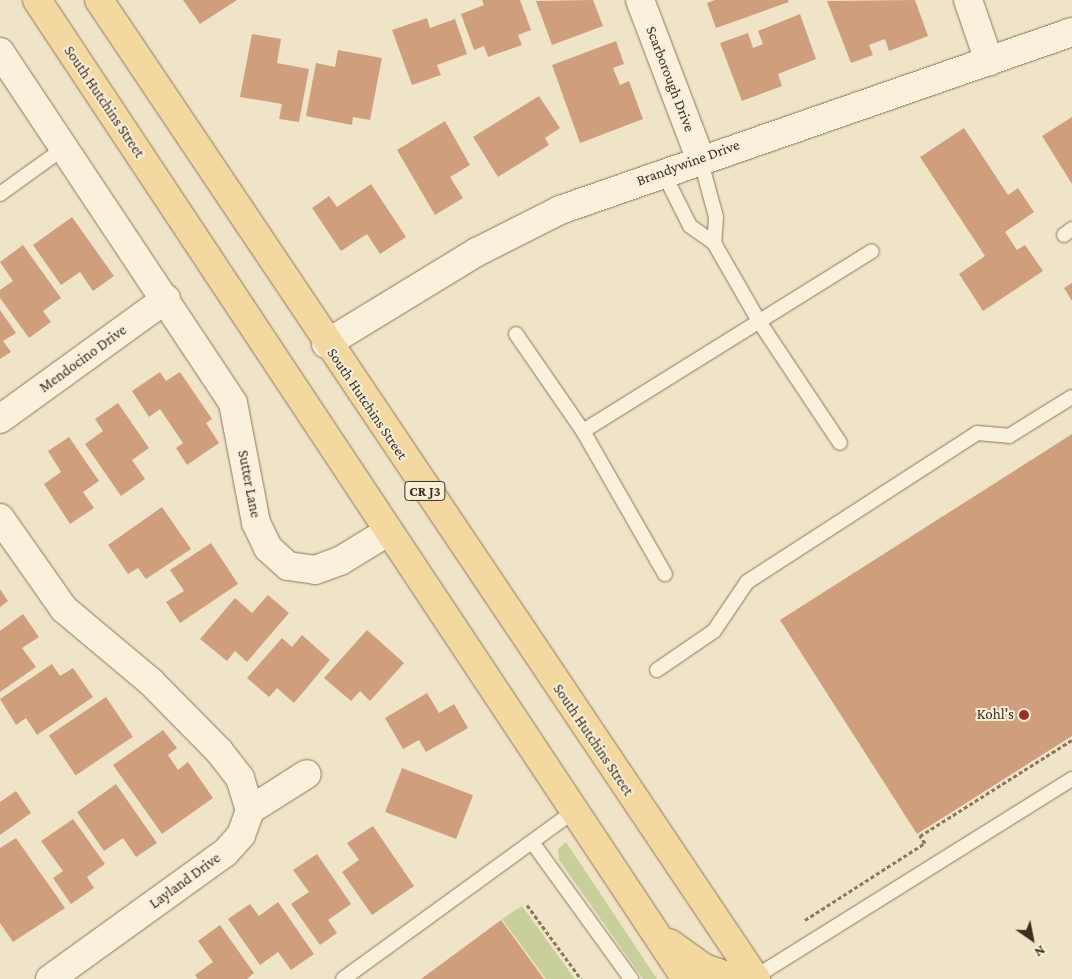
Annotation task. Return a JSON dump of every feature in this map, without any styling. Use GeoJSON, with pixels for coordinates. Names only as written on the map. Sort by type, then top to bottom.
{"type":"FeatureCollection","features":[{"type":"Feature","properties":{"kind":"main road","name":"South Hutchins Street"},"geometry":{"type":"LineString","coordinates":[[36,0],[686,979]]}},
{"type":"Feature","properties":{"kind":"main road","name":"South Hutchins Street"},"geometry":{"type":"LineString","coordinates":[[99,0],[326,344],[755,978]]}},
{"type":"Feature","properties":{"kind":"main road"},"geometry":{"type":"LineString","coordinates":[[655,933],[704,968],[732,978],[755,978]]}},
{"type":"Feature","properties":{"kind":"street","name":"Scarborough Drive"},"geometry":{"type":"LineString","coordinates":[[640,0],[700,158]]}},
{"type":"Feature","properties":{"kind":"street"},"geometry":{"type":"LineString","coordinates":[[968,0],[989,61]]}},
{"type":"Feature","properties":{"kind":"street","name":"Brandywine Drive"},"geometry":{"type":"LineString","coordinates":[[326,344],[477,252],[560,210],[700,158],[1072,32]]}},
{"type":"Feature","properties":{"kind":"street","name":"Sutter Lane"},"geometry":{"type":"LineString","coordinates":[[0,52],[166,298],[233,403],[256,523],[268,548],[288,566],[315,570],[340,561],[389,531]]}},
{"type":"Feature","properties":{"kind":"street","name":"Mendocino Drive"},"geometry":{"type":"LineString","coordinates":[[0,420],[166,298]]}},
{"type":"Feature","properties":{"kind":"street"},"geometry":{"type":"LineString","coordinates":[[0,518],[64,608],[151,682],[219,751],[240,778],[250,810],[307,774]]}},
{"type":"Feature","properties":{"kind":"street","name":"Layland Drive"},"geometry":{"type":"LineString","coordinates":[[50,979],[225,853],[241,835],[250,810]]}},
{"type":"Feature","properties":{"kind":"lane"},"geometry":{"type":"LineString","coordinates":[[0,194],[64,148]]}},
{"type":"Feature","properties":{"kind":"lane"},"geometry":{"type":"LineString","coordinates":[[700,158],[716,217],[714,243]]}},
{"type":"Feature","properties":{"kind":"lane"},"geometry":{"type":"LineString","coordinates":[[663,172],[690,226],[714,243],[760,323],[840,443]]}},
{"type":"Feature","properties":{"kind":"lane"},"geometry":{"type":"LineString","coordinates":[[583,431],[760,323],[872,251]]}},
{"type":"Feature","properties":{"kind":"lane"},"geometry":{"type":"LineString","coordinates":[[516,334],[583,431],[665,574]]}},
{"type":"Feature","properties":{"kind":"lane"},"geometry":{"type":"LineString","coordinates":[[657,670],[714,632],[756,577],[977,433],[1010,436],[1072,396]]}},
{"type":"Feature","properties":{"kind":"lane"},"geometry":{"type":"LineString","coordinates":[[755,978],[1072,779]]}},
{"type":"Feature","properties":{"kind":"lane"},"geometry":{"type":"LineString","coordinates":[[343,979],[574,811]]}},
{"type":"Feature","properties":{"kind":"lane"},"geometry":{"type":"LineString","coordinates":[[532,842],[631,979]]}},
{"type":"Feature","properties":{"kind":"path"},"geometry":{"type":"LineString","coordinates":[[800,924],[925,843],[920,836],[1072,740]]}},
{"type":"Feature","properties":{"kind":"path"},"geometry":{"type":"LineString","coordinates":[[527,905],[581,979]]}},
{"type":"Feature","properties":{"kind":"green space"},"geometry":{"type":"Polygon","coordinates":[[[566,842],[657,979],[643,979],[559,860],[558,849],[566,842]]]}},
{"type":"Feature","properties":{"kind":"green space"},"geometry":{"type":"Polygon","coordinates":[[[522,906],[575,979],[546,979],[502,919],[522,906]]]}},
{"type":"Feature","properties":{"kind":"building"},"geometry":{"type":"Polygon","coordinates":[[[183,0],[237,0],[200,24],[183,0]]]}},
{"type":"Feature","properties":{"kind":"building"},"geometry":{"type":"Polygon","coordinates":[[[482,0],[520,0],[531,30],[518,35],[522,45],[488,57],[484,46],[474,50],[461,14],[484,5],[482,0]]]}},
{"type":"Feature","properties":{"kind":"building"},"geometry":{"type":"Polygon","coordinates":[[[593,0],[603,26],[552,45],[536,1],[593,0]]]}},
{"type":"Feature","properties":{"kind":"building"},"geometry":{"type":"Polygon","coordinates":[[[715,0],[788,0],[789,2],[716,28],[707,3],[715,0]]]}},
{"type":"Feature","properties":{"kind":"building"},"geometry":{"type":"Polygon","coordinates":[[[915,0],[928,36],[889,51],[885,39],[869,45],[873,55],[851,63],[827,1],[915,0]]]}},
{"type":"Feature","properties":{"kind":"building"},"geometry":{"type":"Polygon","coordinates":[[[800,14],[816,59],[778,74],[782,86],[742,101],[720,43],[748,33],[753,48],[763,44],[758,31],[800,14]]]}},
{"type":"Feature","properties":{"kind":"building"},"geometry":{"type":"Polygon","coordinates":[[[427,18],[430,28],[455,19],[467,54],[437,65],[441,75],[412,85],[392,30],[427,18]]]}},
{"type":"Feature","properties":{"kind":"building"},"geometry":{"type":"Polygon","coordinates":[[[252,34],[281,39],[277,63],[309,69],[299,122],[279,119],[282,104],[240,97],[252,34]]]}},
{"type":"Feature","properties":{"kind":"building"},"geometry":{"type":"Polygon","coordinates":[[[616,41],[624,64],[613,68],[620,85],[629,81],[643,119],[580,143],[552,65],[616,41]]]}},
{"type":"Feature","properties":{"kind":"building"},"geometry":{"type":"Polygon","coordinates":[[[338,50],[382,58],[370,120],[353,117],[352,125],[306,116],[316,63],[335,67],[338,50]]]}},
{"type":"Feature","properties":{"kind":"building"},"geometry":{"type":"Polygon","coordinates":[[[539,96],[560,128],[545,138],[549,145],[498,177],[473,137],[539,96]]]}},
{"type":"Feature","properties":{"kind":"building"},"geometry":{"type":"Polygon","coordinates":[[[1072,117],[1072,184],[1042,136],[1072,117]]]}},
{"type":"Feature","properties":{"kind":"building"},"geometry":{"type":"Polygon","coordinates":[[[445,121],[470,165],[450,177],[463,198],[435,215],[397,150],[445,121]]]}},
{"type":"Feature","properties":{"kind":"building"},"geometry":{"type":"Polygon","coordinates":[[[964,128],[1008,195],[1018,188],[1034,212],[1005,232],[1017,250],[1025,245],[1043,271],[983,311],[959,274],[985,256],[920,157],[964,128]]]}},
{"type":"Feature","properties":{"kind":"building"},"geometry":{"type":"Polygon","coordinates":[[[371,184],[406,237],[380,254],[367,234],[341,251],[312,208],[329,196],[337,207],[371,184]]]}},
{"type":"Feature","properties":{"kind":"building"},"geometry":{"type":"Polygon","coordinates":[[[72,217],[114,276],[93,291],[80,272],[61,285],[33,245],[72,217]]]}},
{"type":"Feature","properties":{"kind":"building"},"geometry":{"type":"Polygon","coordinates":[[[23,245],[61,298],[43,311],[51,322],[29,338],[0,298],[0,290],[13,281],[0,262],[23,245]]]}},
{"type":"Feature","properties":{"kind":"building"},"geometry":{"type":"Polygon","coordinates":[[[1072,283],[1072,301],[1064,288],[1072,283]]]}},
{"type":"Feature","properties":{"kind":"building"},"geometry":{"type":"Polygon","coordinates":[[[0,310],[16,333],[3,341],[11,352],[0,359],[0,310]]]}},
{"type":"Feature","properties":{"kind":"building"},"geometry":{"type":"Polygon","coordinates":[[[160,372],[166,381],[180,372],[212,419],[206,423],[219,443],[187,465],[176,448],[183,443],[160,409],[149,417],[132,391],[160,372]]]}},
{"type":"Feature","properties":{"kind":"building"},"geometry":{"type":"Polygon","coordinates":[[[118,403],[149,448],[132,460],[145,479],[121,496],[85,444],[103,431],[95,419],[118,403]]]}},
{"type":"Feature","properties":{"kind":"building"},"geometry":{"type":"Polygon","coordinates":[[[1072,434],[1072,736],[917,834],[780,620],[1072,434]]]}},
{"type":"Feature","properties":{"kind":"building"},"geometry":{"type":"Polygon","coordinates":[[[69,437],[99,481],[83,492],[94,508],[70,524],[44,484],[61,472],[48,451],[69,437]]]}},
{"type":"Feature","properties":{"kind":"building"},"geometry":{"type":"Polygon","coordinates":[[[162,507],[191,549],[146,579],[138,568],[128,574],[108,545],[162,507]]]}},
{"type":"Feature","properties":{"kind":"building"},"geometry":{"type":"Polygon","coordinates":[[[211,543],[238,584],[180,623],[166,602],[184,591],[170,570],[211,543]]]}},
{"type":"Feature","properties":{"kind":"building"},"geometry":{"type":"Polygon","coordinates":[[[0,589],[8,601],[0,607],[0,589]]]}},
{"type":"Feature","properties":{"kind":"building"},"geometry":{"type":"Polygon","coordinates":[[[268,595],[289,613],[247,662],[235,651],[227,661],[200,639],[235,598],[252,613],[268,595]]]}},
{"type":"Feature","properties":{"kind":"building"},"geometry":{"type":"Polygon","coordinates":[[[23,614],[39,637],[22,648],[36,667],[0,692],[0,631],[23,614]]]}},
{"type":"Feature","properties":{"kind":"building"},"geometry":{"type":"Polygon","coordinates":[[[367,630],[404,663],[370,701],[360,691],[351,701],[324,678],[367,630]]]}},
{"type":"Feature","properties":{"kind":"building"},"geometry":{"type":"Polygon","coordinates":[[[302,635],[330,660],[294,703],[277,688],[269,697],[247,678],[282,638],[292,647],[302,635]]]}},
{"type":"Feature","properties":{"kind":"building"},"geometry":{"type":"Polygon","coordinates":[[[52,664],[60,676],[73,668],[93,697],[37,735],[26,718],[16,725],[0,699],[52,664]]]}},
{"type":"Feature","properties":{"kind":"building"},"geometry":{"type":"Polygon","coordinates":[[[427,693],[439,713],[454,704],[468,728],[426,752],[419,740],[403,749],[385,718],[427,693]]]}},
{"type":"Feature","properties":{"kind":"building"},"geometry":{"type":"Polygon","coordinates":[[[106,697],[133,737],[76,775],[49,736],[106,697]]]}},
{"type":"Feature","properties":{"kind":"building"},"geometry":{"type":"Polygon","coordinates":[[[163,730],[177,748],[168,755],[178,770],[188,762],[213,798],[162,834],[113,765],[163,730]]]}},
{"type":"Feature","properties":{"kind":"building"},"geometry":{"type":"Polygon","coordinates":[[[402,768],[473,795],[456,839],[385,812],[402,768]]]}},
{"type":"Feature","properties":{"kind":"building"},"geometry":{"type":"Polygon","coordinates":[[[116,784],[157,843],[136,857],[123,838],[104,851],[77,812],[116,784]]]}},
{"type":"Feature","properties":{"kind":"building"},"geometry":{"type":"Polygon","coordinates":[[[16,791],[31,813],[0,835],[0,802],[16,791]]]}},
{"type":"Feature","properties":{"kind":"building"},"geometry":{"type":"Polygon","coordinates":[[[73,819],[105,864],[87,877],[94,888],[71,904],[53,878],[63,871],[41,841],[73,819]]]}},
{"type":"Feature","properties":{"kind":"building"},"geometry":{"type":"Polygon","coordinates":[[[373,826],[414,886],[372,915],[342,872],[359,860],[347,843],[373,826]]]}},
{"type":"Feature","properties":{"kind":"building"},"geometry":{"type":"Polygon","coordinates":[[[16,838],[65,908],[13,942],[0,923],[0,848],[16,838]]]}},
{"type":"Feature","properties":{"kind":"building"},"geometry":{"type":"Polygon","coordinates":[[[317,854],[351,904],[328,920],[337,933],[320,945],[291,904],[309,892],[293,870],[317,854]]]}},
{"type":"Feature","properties":{"kind":"building"},"geometry":{"type":"Polygon","coordinates":[[[278,902],[314,954],[291,970],[278,952],[260,965],[228,919],[250,904],[259,916],[278,902]]]}},
{"type":"Feature","properties":{"kind":"building"},"geometry":{"type":"Polygon","coordinates":[[[501,920],[544,979],[421,979],[501,920]]]}},
{"type":"Feature","properties":{"kind":"building"},"geometry":{"type":"Polygon","coordinates":[[[220,925],[254,973],[247,979],[198,979],[195,975],[213,962],[198,941],[220,925]]]}},
{"type":"Feature","properties":{"kind":"place","name":"Kohl's"},"geometry":{"type":"Point","coordinates":[1024,715]}}]}
